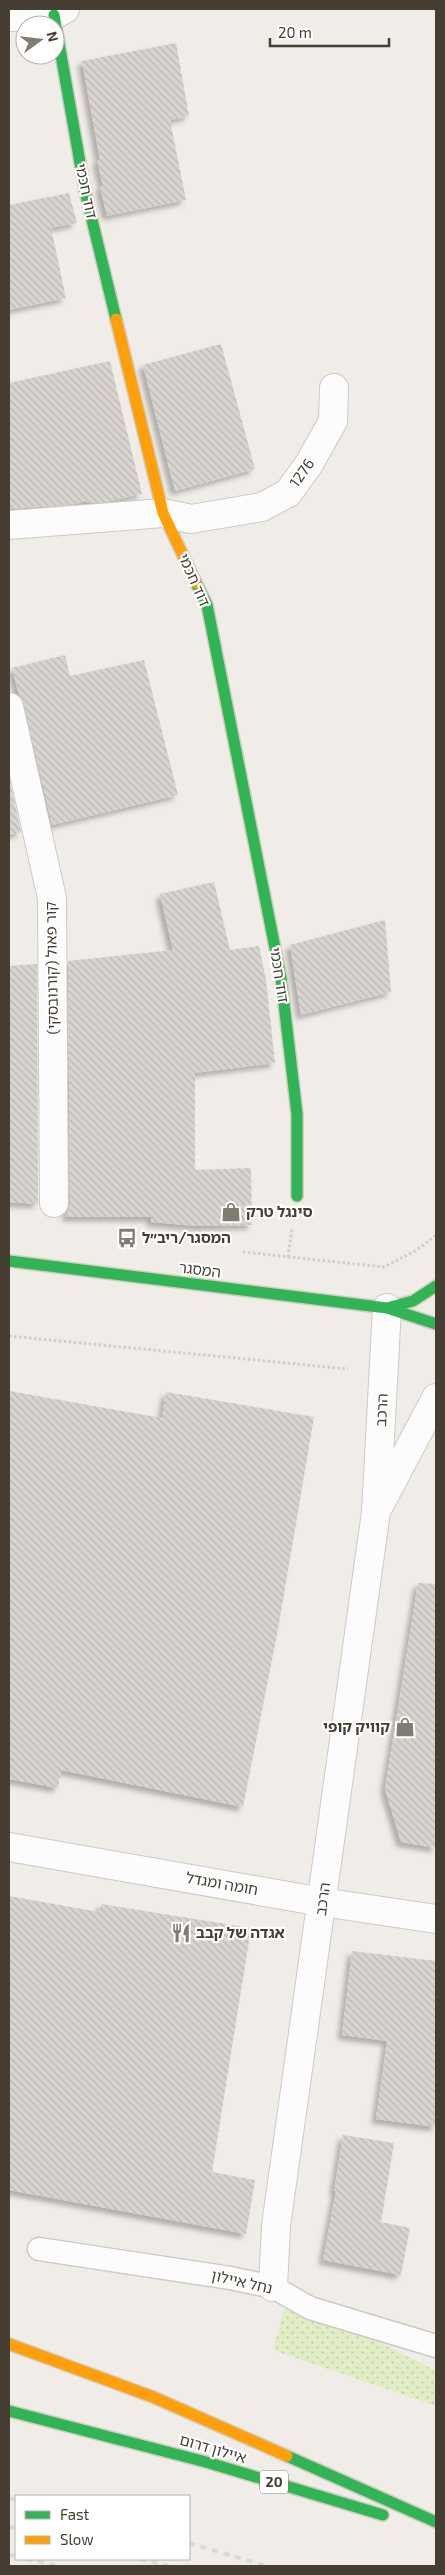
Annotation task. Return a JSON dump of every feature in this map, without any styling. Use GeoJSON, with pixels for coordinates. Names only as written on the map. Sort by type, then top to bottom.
{"type":"FeatureCollection","features":[{"type":"Feature","properties":{"kind":"main road","name":"דוד חכמי"},"geometry":{"type":"LineString","coordinates":[[60,12],[85,191],[163,513],[207,605],[281,978],[297,1114],[297,1196]]}},
{"type":"Feature","properties":{"kind":"main road","name":"המסגר"},"geometry":{"type":"LineString","coordinates":[[9,1261],[387,1308],[436,1324]]}},
{"type":"Feature","properties":{"kind":"main road","name":"המסגר"},"geometry":{"type":"LineString","coordinates":[[387,1308],[406,1305],[424,1297],[436,1286]]}},
{"type":"Feature","properties":{"kind":"main road"},"geometry":{"type":"LineString","coordinates":[[9,2344],[153,2398],[436,2522]]}},
{"type":"Feature","properties":{"kind":"main road","name":"איילון דרום"},"geometry":{"type":"LineString","coordinates":[[9,2411],[206,2462],[393,2519]]}},
{"type":"Feature","properties":{"kind":"main road"},"geometry":{"type":"LineString","coordinates":[[419,2528],[436,2533]]}},
{"type":"Feature","properties":{"kind":"street"},"geometry":{"type":"LineString","coordinates":[[9,17],[60,12]]}},
{"type":"Feature","properties":{"kind":"street","name":"1276"},"geometry":{"type":"LineString","coordinates":[[9,525],[163,513],[192,518],[262,507],[288,493],[310,464],[333,421],[334,388]]}},
{"type":"Feature","properties":{"kind":"street","name":"קור פאול (קורנובסקי)"},"geometry":{"type":"LineString","coordinates":[[9,707],[52,898],[54,1204]]}},
{"type":"Feature","properties":{"kind":"street","name":"הרכב"},"geometry":{"type":"LineString","coordinates":[[273,2287],[276,2226],[376,1512],[387,1308]]}},
{"type":"Feature","properties":{"kind":"street","name":"הרכב"},"geometry":{"type":"LineString","coordinates":[[376,1512],[436,1398]]}},
{"type":"Feature","properties":{"kind":"street","name":"חומה ומגדל"},"geometry":{"type":"LineString","coordinates":[[9,1846],[322,1902],[436,1919]]}},
{"type":"Feature","properties":{"kind":"lane","name":"נחל איילון"},"geometry":{"type":"LineString","coordinates":[[40,2249],[230,2278],[273,2287],[310,2308],[436,2346]]}},
{"type":"Feature","properties":{"kind":"path"},"geometry":{"type":"LineString","coordinates":[[239,1252],[384,1267],[417,1250],[436,1235]]}},
{"type":"Feature","properties":{"kind":"path"},"geometry":{"type":"LineString","coordinates":[[9,1336],[384,1373]]}},
{"type":"Feature","properties":{"kind":"green space"},"geometry":{"type":"Polygon","coordinates":[[[288,2296],[436,2371],[436,2406],[273,2350],[288,2296]]]}},
{"type":"Feature","properties":{"kind":"building"},"geometry":{"type":"Polygon","coordinates":[[[176,43],[189,116],[170,120],[186,200],[107,216],[100,187],[103,186],[97,160],[100,160],[82,61],[176,43]]]}},
{"type":"Feature","properties":{"kind":"building"},"geometry":{"type":"Polygon","coordinates":[[[69,193],[77,223],[51,228],[66,298],[9,310],[9,205],[69,193]]]}},
{"type":"Feature","properties":{"kind":"building"},"geometry":{"type":"Polygon","coordinates":[[[221,344],[255,469],[175,491],[143,365],[221,344]]]}},
{"type":"Feature","properties":{"kind":"building"},"geometry":{"type":"Polygon","coordinates":[[[110,361],[142,494],[106,502],[88,503],[87,501],[70,505],[9,509],[9,383],[110,361]]]}},
{"type":"Feature","properties":{"kind":"building"},"geometry":{"type":"Polygon","coordinates":[[[65,655],[70,676],[144,660],[178,795],[52,825],[24,704],[19,695],[12,668],[65,655]]]}},
{"type":"Feature","properties":{"kind":"building"},"geometry":{"type":"Polygon","coordinates":[[[9,777],[21,832],[9,835],[9,777]]]}},
{"type":"Feature","properties":{"kind":"building"},"geometry":{"type":"Polygon","coordinates":[[[214,882],[230,950],[259,946],[266,980],[275,1063],[195,1073],[195,1170],[251,1168],[252,1225],[197,1226],[151,1222],[151,1217],[66,1217],[70,1203],[68,961],[173,950],[160,894],[214,882]]]}},
{"type":"Feature","properties":{"kind":"building"},"geometry":{"type":"Polygon","coordinates":[[[385,920],[391,992],[301,1015],[290,945],[385,920]]]}},
{"type":"Feature","properties":{"kind":"building"},"geometry":{"type":"Polygon","coordinates":[[[37,964],[39,1204],[9,1202],[9,966],[37,964]]]}},
{"type":"Feature","properties":{"kind":"building"},"geometry":{"type":"Polygon","coordinates":[[[9,1391],[162,1418],[166,1392],[314,1417],[278,1629],[243,1807],[61,1770],[58,1788],[9,1779],[9,1391]]]}},
{"type":"Feature","properties":{"kind":"building"},"geometry":{"type":"Polygon","coordinates":[[[418,1583],[436,1584],[436,1848],[401,1842],[385,1789],[418,1583]]]}},
{"type":"Feature","properties":{"kind":"building"},"geometry":{"type":"Polygon","coordinates":[[[9,1896],[99,1912],[101,1904],[251,1928],[212,2172],[255,2180],[246,2234],[9,2190],[9,1896]]]}},
{"type":"Feature","properties":{"kind":"building"},"geometry":{"type":"Polygon","coordinates":[[[352,1951],[436,1961],[436,2127],[376,2119],[387,2041],[342,2035],[352,1951]]]}},
{"type":"Feature","properties":{"kind":"building"},"geometry":{"type":"Polygon","coordinates":[[[343,2135],[394,2143],[381,2222],[410,2228],[401,2275],[323,2260],[336,2191],[334,2191],[343,2135]]]}},
{"type":"Feature","properties":{"kind":"railway"},"geometry":{"type":"LineString","coordinates":[[9,2498],[15,2500]]}},
{"type":"Feature","properties":{"kind":"railway"},"geometry":{"type":"LineString","coordinates":[[9,2527],[15,2528]]}},
{"type":"Feature","properties":{"kind":"railway"},"geometry":{"type":"LineString","coordinates":[[190,2543],[266,2566]]}},
{"type":"Feature","properties":{"kind":"railway"},"geometry":{"type":"LineString","coordinates":[[9,2555],[15,2556]]}},
{"type":"Feature","properties":{"kind":"railway"},"geometry":{"type":"LineString","coordinates":[[31,2560],[59,2566]]}},
{"type":"Feature","properties":{"kind":"railway"},"geometry":{"type":"LineString","coordinates":[[144,2560],[168,2566]]}},
{"type":"Feature","properties":{"kind":"traffic: fast"},"geometry":{"type":"LineString","coordinates":[[63,65],[85,191],[116,319]]}},
{"type":"Feature","properties":{"kind":"traffic: fast"},"geometry":{"type":"LineString","coordinates":[[196,583],[207,605],[281,978],[297,1114],[297,1196]]}},
{"type":"Feature","properties":{"kind":"traffic: fast"},"geometry":{"type":"LineString","coordinates":[[9,1261],[387,1308],[436,1324]]}},
{"type":"Feature","properties":{"kind":"traffic: fast"},"geometry":{"type":"LineString","coordinates":[[387,1308],[413,1301],[436,1286]]}},
{"type":"Feature","properties":{"kind":"traffic: fast"},"geometry":{"type":"LineString","coordinates":[[9,2411],[206,2462],[383,2515]]}},
{"type":"Feature","properties":{"kind":"traffic: fast"},"geometry":{"type":"LineString","coordinates":[[287,2456],[436,2522]]}},
{"type":"Feature","properties":{"kind":"traffic: slow"},"geometry":{"type":"LineString","coordinates":[[116,319],[163,513],[196,583]]}},
{"type":"Feature","properties":{"kind":"traffic: slow"},"geometry":{"type":"LineString","coordinates":[[9,2344],[153,2397],[287,2456]]}},
{"type":"Feature","properties":{"kind":"place","name":"סינגל טרק"},"geometry":{"type":"Point","coordinates":[231,1212]}},
{"type":"Feature","properties":{"kind":"place","name":"המסגר/ריב״ל"},"geometry":{"type":"Point","coordinates":[127,1238]}},
{"type":"Feature","properties":{"kind":"place","name":"קוויק קופי"},"geometry":{"type":"Point","coordinates":[405,1727]}},
{"type":"Feature","properties":{"kind":"place","name":"אגדה של קבב"},"geometry":{"type":"Point","coordinates":[181,1933]}}]}
